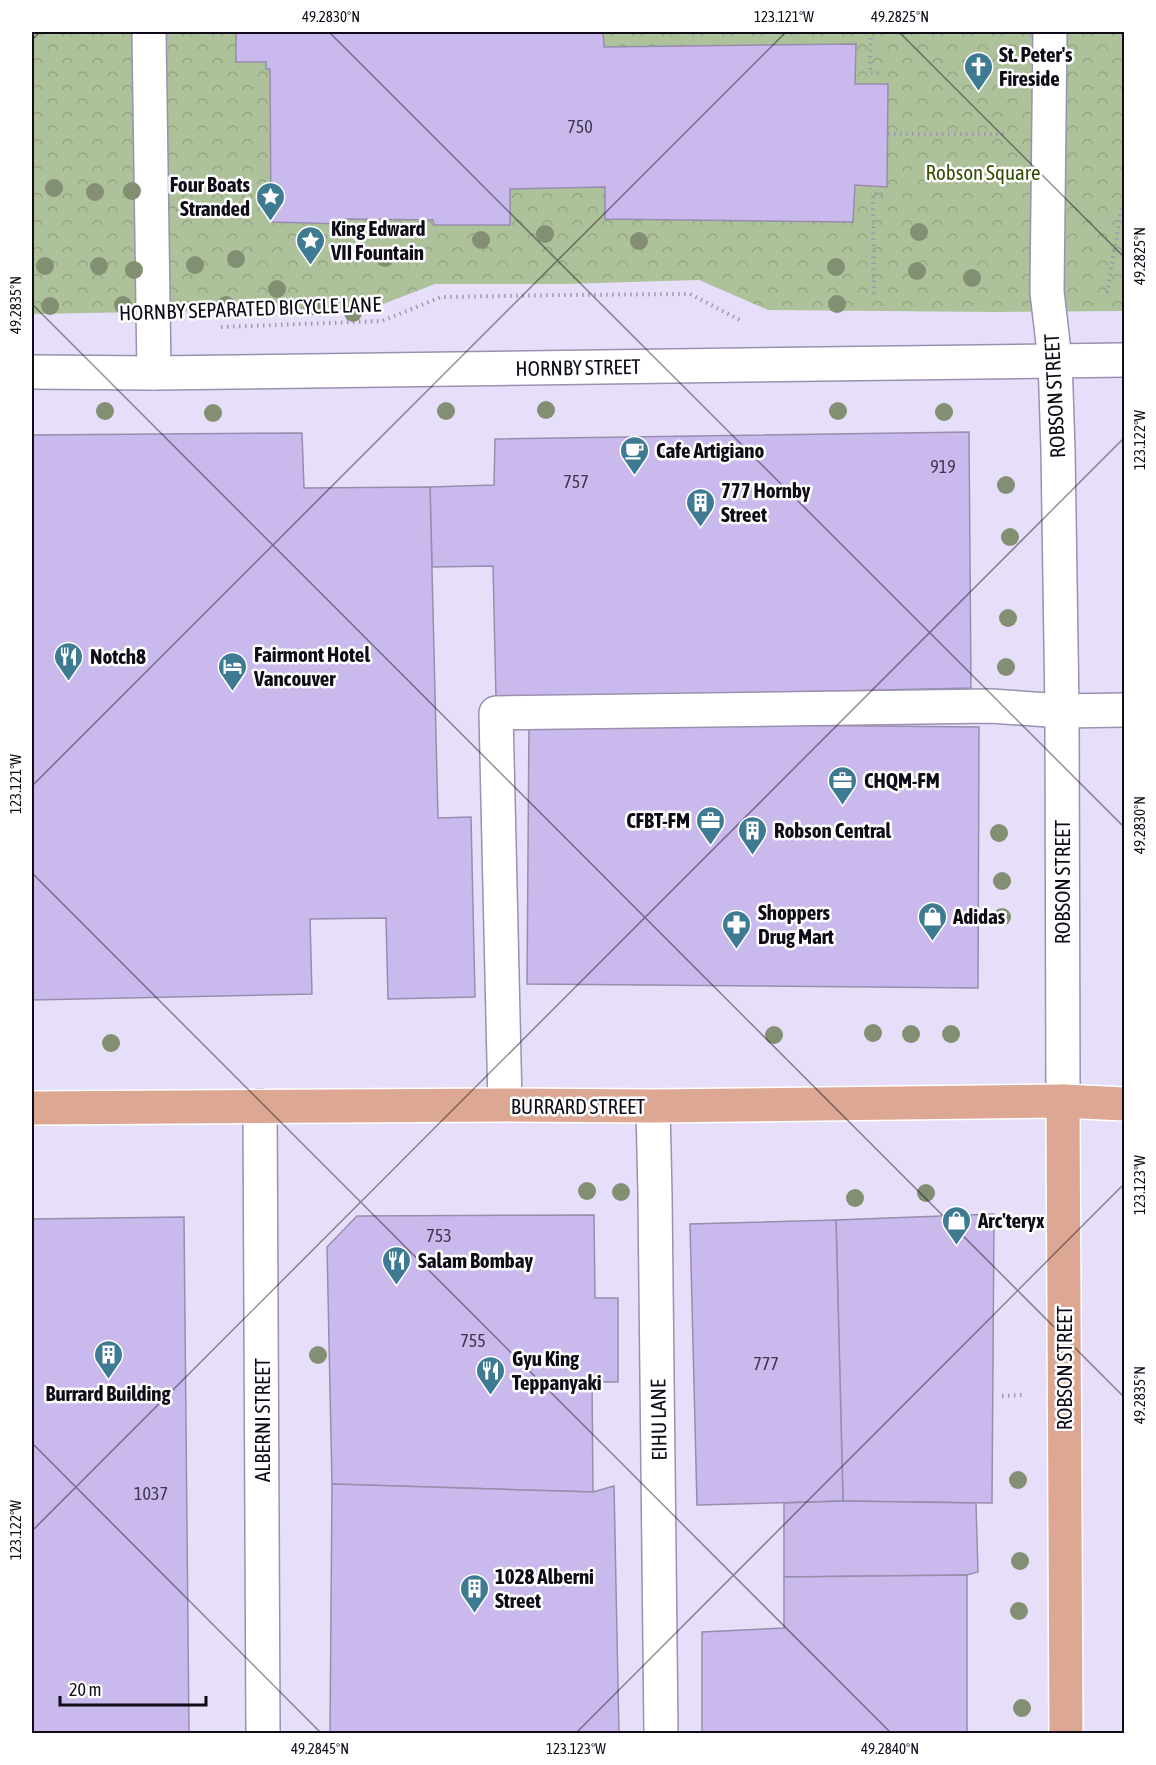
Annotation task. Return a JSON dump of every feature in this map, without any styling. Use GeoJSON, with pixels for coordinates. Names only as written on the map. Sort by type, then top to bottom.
{"type":"FeatureCollection","features":[{"type":"Feature","properties":{"kind":"main road","name":"BURRARD STREET"},"geometry":{"type":"LineString","coordinates":[[32,1108],[653,1106],[1063,1101],[1125,1104]]}},
{"type":"Feature","properties":{"kind":"main road","name":"ROBSON STREET"},"geometry":{"type":"LineString","coordinates":[[1063,1101],[1065,1734]]}},
{"type":"Feature","properties":{"kind":"street"},"geometry":{"type":"LineString","coordinates":[[149,32],[154,374]]}},
{"type":"Feature","properties":{"kind":"street","name":"ROBSON STREET"},"geometry":{"type":"LineString","coordinates":[[1050,32],[1047,292],[1054,360],[1058,462],[1062,711],[1063,1101]]}},
{"type":"Feature","properties":{"kind":"street","name":"HORNBY STREET"},"geometry":{"type":"LineString","coordinates":[[32,372],[154,374],[1125,360]]}},
{"type":"Feature","properties":{"kind":"street"},"geometry":{"type":"LineString","coordinates":[[505,1105],[495,713],[991,706],[1062,711],[1125,710]]}},
{"type":"Feature","properties":{"kind":"street","name":"EIHU LANE"},"geometry":{"type":"LineString","coordinates":[[653,1106],[661,1734]]}},
{"type":"Feature","properties":{"kind":"street","name":"ALBERNI STREET"},"geometry":{"type":"LineString","coordinates":[[260,1107],[263,1734]]}},
{"type":"Feature","properties":{"kind":"path"},"geometry":{"type":"LineString","coordinates":[[871,32],[870,73],[883,73]]}},
{"type":"Feature","properties":{"kind":"path"},"geometry":{"type":"LineString","coordinates":[[888,134],[1049,135]]}},
{"type":"Feature","properties":{"kind":"path"},"geometry":{"type":"LineString","coordinates":[[874,294],[873,194],[887,194]]}},
{"type":"Feature","properties":{"kind":"path"},"geometry":{"type":"LineString","coordinates":[[1107,293],[1121,211],[1125,208]]}},
{"type":"Feature","properties":{"kind":"path","name":"HORNBY SEPARATED BICYCLE LANE"},"geometry":{"type":"LineString","coordinates":[[153,329],[382,321],[441,297],[690,294],[742,322]]}},
{"type":"Feature","properties":{"kind":"path"},"geometry":{"type":"LineString","coordinates":[[1002,1396],[1029,1394]]}},
{"type":"Feature","properties":{"kind":"green space","name":"Robson Square"},"geometry":{"type":"Polygon","coordinates":[[[32,32],[1124,32],[1124,311],[768,310],[699,280],[565,284],[435,284],[373,308],[32,314],[32,32]]]}},
{"type":"Feature","properties":{"kind":"building"},"geometry":{"type":"Polygon","coordinates":[[[236,32],[603,32],[604,47],[856,44],[855,84],[888,84],[887,187],[855,185],[853,222],[605,219],[605,187],[510,189],[510,225],[434,225],[433,220],[344,219],[344,224],[271,222],[270,69],[266,69],[266,62],[236,62],[236,32]]]}},
{"type":"Feature","properties":{"kind":"building","name":"777 Hornby Street"},"geometry":{"type":"Polygon","coordinates":[[[969,432],[971,688],[496,699],[493,566],[432,567],[430,487],[494,485],[495,439],[969,432]]]}},
{"type":"Feature","properties":{"kind":"building","name":"Fairmont Hotel Vancouver"},"geometry":{"type":"Polygon","coordinates":[[[302,433],[304,488],[430,487],[438,818],[471,817],[475,997],[388,999],[386,918],[310,919],[312,994],[32,1000],[32,435],[302,433]]]}},
{"type":"Feature","properties":{"kind":"building","name":"Robson Central"},"geometry":{"type":"Polygon","coordinates":[[[529,723],[979,727],[978,988],[527,984],[529,723]]]}},
{"type":"Feature","properties":{"kind":"building"},"geometry":{"type":"Polygon","coordinates":[[[994,1214],[992,1503],[843,1501],[836,1220],[994,1214]]]}},
{"type":"Feature","properties":{"kind":"building"},"geometry":{"type":"Polygon","coordinates":[[[594,1215],[595,1298],[618,1298],[618,1382],[592,1382],[593,1492],[332,1484],[327,1247],[357,1216],[594,1215]]]}},
{"type":"Feature","properties":{"kind":"building","name":"Burrard Building"},"geometry":{"type":"Polygon","coordinates":[[[184,1217],[189,1734],[32,1734],[32,1219],[184,1217]]]}},
{"type":"Feature","properties":{"kind":"building"},"geometry":{"type":"Polygon","coordinates":[[[836,1220],[843,1501],[697,1505],[690,1224],[836,1220]]]}},
{"type":"Feature","properties":{"kind":"building","name":"1028 Alberni Street"},"geometry":{"type":"Polygon","coordinates":[[[332,1484],[593,1492],[614,1486],[619,1734],[330,1734],[332,1484]]]}},
{"type":"Feature","properties":{"kind":"building"},"geometry":{"type":"Polygon","coordinates":[[[843,1501],[976,1503],[978,1572],[967,1575],[784,1577],[784,1503],[843,1501]]]}},
{"type":"Feature","properties":{"kind":"building"},"geometry":{"type":"Polygon","coordinates":[[[967,1575],[967,1734],[702,1734],[702,1632],[784,1628],[784,1577],[967,1575]]]}},
{"type":"Feature","properties":{"kind":"place","name":"St. Peter's Fireside"},"geometry":{"type":"Point","coordinates":[978,92]}},
{"type":"Feature","properties":{"kind":"place","name":"Four Boats Stranded"},"geometry":{"type":"Point","coordinates":[271,222]}},
{"type":"Feature","properties":{"kind":"place","name":"King Edward VII Fountain"},"geometry":{"type":"Point","coordinates":[310,266]}},
{"type":"Feature","properties":{"kind":"place","name":"Cafe Artigiano"},"geometry":{"type":"Point","coordinates":[635,476]}},
{"type":"Feature","properties":{"kind":"place","name":"777 Hornby Street"},"geometry":{"type":"Point","coordinates":[700,528]}},
{"type":"Feature","properties":{"kind":"place","name":"Notch8"},"geometry":{"type":"Point","coordinates":[69,682]}},
{"type":"Feature","properties":{"kind":"place","name":"Fairmont Hotel Vancouver"},"geometry":{"type":"Point","coordinates":[233,692]}},
{"type":"Feature","properties":{"kind":"place","name":"CHQM-FM"},"geometry":{"type":"Point","coordinates":[843,806]}},
{"type":"Feature","properties":{"kind":"place","name":"CFBT-FM"},"geometry":{"type":"Point","coordinates":[711,846]}},
{"type":"Feature","properties":{"kind":"place","name":"Robson Central"},"geometry":{"type":"Point","coordinates":[753,856]}},
{"type":"Feature","properties":{"kind":"place","name":"Adidas"},"geometry":{"type":"Point","coordinates":[932,942]}},
{"type":"Feature","properties":{"kind":"place","name":"Shoppers Drug Mart"},"geometry":{"type":"Point","coordinates":[737,950]}},
{"type":"Feature","properties":{"kind":"place","name":"Arc'teryx"},"geometry":{"type":"Point","coordinates":[957,1246]}},
{"type":"Feature","properties":{"kind":"place","name":"Salam Bombay"},"geometry":{"type":"Point","coordinates":[397,1286]}},
{"type":"Feature","properties":{"kind":"place","name":"Burrard Building"},"geometry":{"type":"Point","coordinates":[108,1380]}},
{"type":"Feature","properties":{"kind":"place","name":"Gyu King Teppanyaki"},"geometry":{"type":"Point","coordinates":[491,1396]}},
{"type":"Feature","properties":{"kind":"place","name":"1028 Alberni Street"},"geometry":{"type":"Point","coordinates":[474,1614]}}]}
